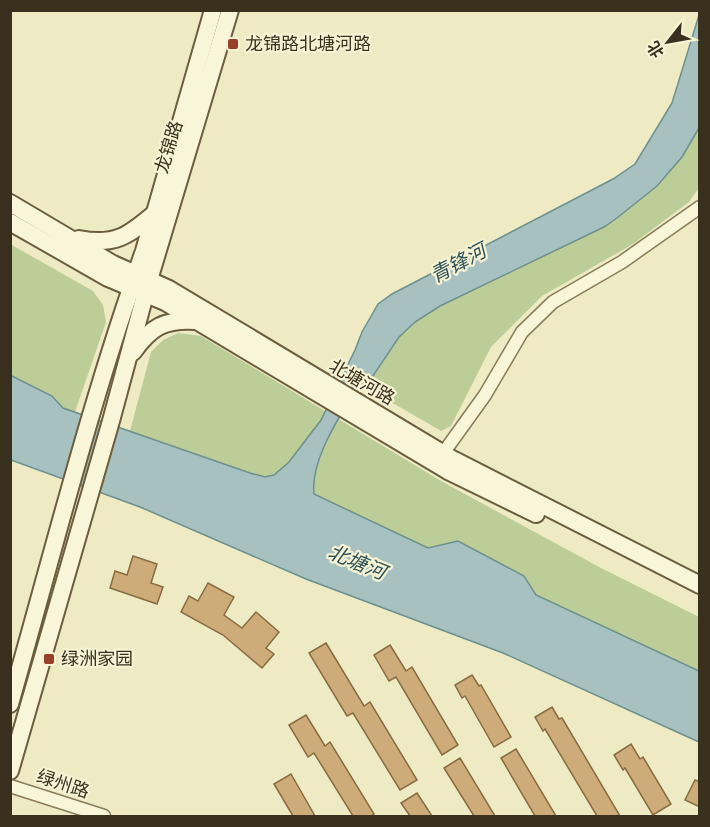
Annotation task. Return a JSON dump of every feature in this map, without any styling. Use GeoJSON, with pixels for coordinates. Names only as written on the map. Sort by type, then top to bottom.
{"type":"FeatureCollection","features":[{"type":"Feature","properties":{"kind":"main road","name":"龙锦路"},"geometry":{"type":"LineString","coordinates":[[140,284],[155,213],[213,10]]}},
{"type":"Feature","properties":{"kind":"main road","name":"龙锦路"},"geometry":{"type":"LineString","coordinates":[[140,284],[230,10]]}},
{"type":"Feature","properties":{"kind":"main road","name":"北塘河路"},"geometry":{"type":"LineString","coordinates":[[10,203],[113,264],[165,302],[325,389]]}},
{"type":"Feature","properties":{"kind":"main road"},"geometry":{"type":"LineString","coordinates":[[69,238],[97,243],[115,240],[131,233],[155,213]]}},
{"type":"Feature","properties":{"kind":"main road","name":"北塘河路"},"geometry":{"type":"LineString","coordinates":[[10,222],[108,278],[169,289],[325,389],[440,458],[699,585]]}},
{"type":"Feature","properties":{"kind":"main road"},"geometry":{"type":"LineString","coordinates":[[10,771],[111,421],[127,360],[140,284]]}},
{"type":"Feature","properties":{"kind":"main road"},"geometry":{"type":"LineString","coordinates":[[10,704],[92,415],[140,284]]}},
{"type":"Feature","properties":{"kind":"main road"},"geometry":{"type":"LineString","coordinates":[[127,360],[152,329],[179,320],[198,321]]}},
{"type":"Feature","properties":{"kind":"main road","name":"北塘河路"},"geometry":{"type":"LineString","coordinates":[[440,458],[448,471],[699,596]]}},
{"type":"Feature","properties":{"kind":"street"},"geometry":{"type":"LineString","coordinates":[[440,458],[484,395],[522,332],[553,302],[622,262],[699,207]]}},
{"type":"Feature","properties":{"kind":"street","name":"绿州路"},"geometry":{"type":"LineString","coordinates":[[10,786],[104,816]]}},
{"type":"Feature","properties":{"kind":"green space"},"geometry":{"type":"Polygon","coordinates":[[[699,128],[699,188],[689,202],[633,244],[542,296],[491,347],[451,426],[441,431],[360,384],[365,377],[371,379],[399,337],[415,322],[440,306],[617,218],[657,186],[682,157],[699,128]]]}},
{"type":"Feature","properties":{"kind":"green space"},"geometry":{"type":"Polygon","coordinates":[[[10,244],[93,291],[103,305],[106,322],[75,412],[63,408],[52,396],[11,375],[10,244]]]}},
{"type":"Feature","properties":{"kind":"green space"},"geometry":{"type":"Polygon","coordinates":[[[178,333],[201,336],[441,481],[601,568],[699,617],[699,671],[536,595],[524,576],[458,541],[428,548],[313,494],[130,431],[151,352],[163,340],[178,333]]]}},
{"type":"Feature","properties":{"kind":"water"},"geometry":{"type":"Polygon","coordinates":[[[699,15],[699,128],[682,157],[657,186],[604,227],[440,306],[415,322],[399,337],[371,379],[364,377],[330,433],[317,464],[314,494],[428,548],[458,541],[524,576],[536,595],[699,671],[699,742],[503,653],[306,579],[140,507],[11,460],[10,375],[52,396],[63,408],[250,473],[265,477],[274,475],[289,462],[321,420],[362,332],[378,304],[392,294],[613,179],[635,164],[672,103],[699,15]]]}},
{"type":"Feature","properties":{"kind":"building"},"geometry":{"type":"Polygon","coordinates":[[[133,556],[157,564],[151,583],[163,587],[157,604],[110,588],[115,571],[127,575],[133,556]]]}},
{"type":"Feature","properties":{"kind":"building"},"geometry":{"type":"Polygon","coordinates":[[[208,583],[234,597],[224,615],[242,628],[256,612],[279,632],[266,648],[274,654],[262,668],[223,635],[181,612],[189,596],[198,601],[208,583]]]}},
{"type":"Feature","properties":{"kind":"building"},"geometry":{"type":"Polygon","coordinates":[[[326,643],[364,706],[370,702],[417,780],[400,790],[353,713],[347,716],[309,653],[326,643]]]}},
{"type":"Feature","properties":{"kind":"building"},"geometry":{"type":"Polygon","coordinates":[[[390,645],[406,671],[412,667],[458,745],[442,755],[396,677],[389,681],[374,655],[390,645]]]}},
{"type":"Feature","properties":{"kind":"building"},"geometry":{"type":"Polygon","coordinates":[[[472,675],[479,686],[481,685],[511,737],[494,747],[465,696],[462,698],[455,685],[472,675]]]}},
{"type":"Feature","properties":{"kind":"building"},"geometry":{"type":"Polygon","coordinates":[[[552,707],[559,719],[562,718],[620,816],[597,816],[545,729],[543,731],[535,717],[552,707]]]}},
{"type":"Feature","properties":{"kind":"building"},"geometry":{"type":"Polygon","coordinates":[[[306,715],[325,746],[330,742],[374,814],[371,816],[353,816],[314,753],[308,757],[289,725],[306,715]]]}},
{"type":"Feature","properties":{"kind":"building"},"geometry":{"type":"Polygon","coordinates":[[[631,744],[640,759],[643,757],[671,804],[653,815],[625,768],[623,770],[614,755],[631,744]]]}},
{"type":"Feature","properties":{"kind":"building"},"geometry":{"type":"Polygon","coordinates":[[[516,749],[556,816],[535,816],[501,758],[516,749]]]}},
{"type":"Feature","properties":{"kind":"building"},"geometry":{"type":"Polygon","coordinates":[[[460,758],[495,816],[474,816],[444,768],[460,758]]]}},
{"type":"Feature","properties":{"kind":"building"},"geometry":{"type":"Polygon","coordinates":[[[291,774],[315,816],[293,816],[274,784],[291,774]]]}},
{"type":"Feature","properties":{"kind":"building"},"geometry":{"type":"Polygon","coordinates":[[[695,780],[700,782],[700,807],[685,800],[695,780]]]}},
{"type":"Feature","properties":{"kind":"building"},"geometry":{"type":"Polygon","coordinates":[[[417,793],[432,816],[410,816],[401,803],[417,793]]]}},
{"type":"Feature","properties":{"kind":"place","name":"龙锦路北塘河路"},"geometry":{"type":"Point","coordinates":[233,44]}},
{"type":"Feature","properties":{"kind":"place","name":"绿洲家园"},"geometry":{"type":"Point","coordinates":[49,659]}},
{"type":"Feature","properties":{"kind":"water label","name":"青锋河"},"geometry":{"type":"Point","coordinates":[458,263]}},
{"type":"Feature","properties":{"kind":"water label","name":"北塘河"},"geometry":{"type":"Point","coordinates":[357,562]}}]}
